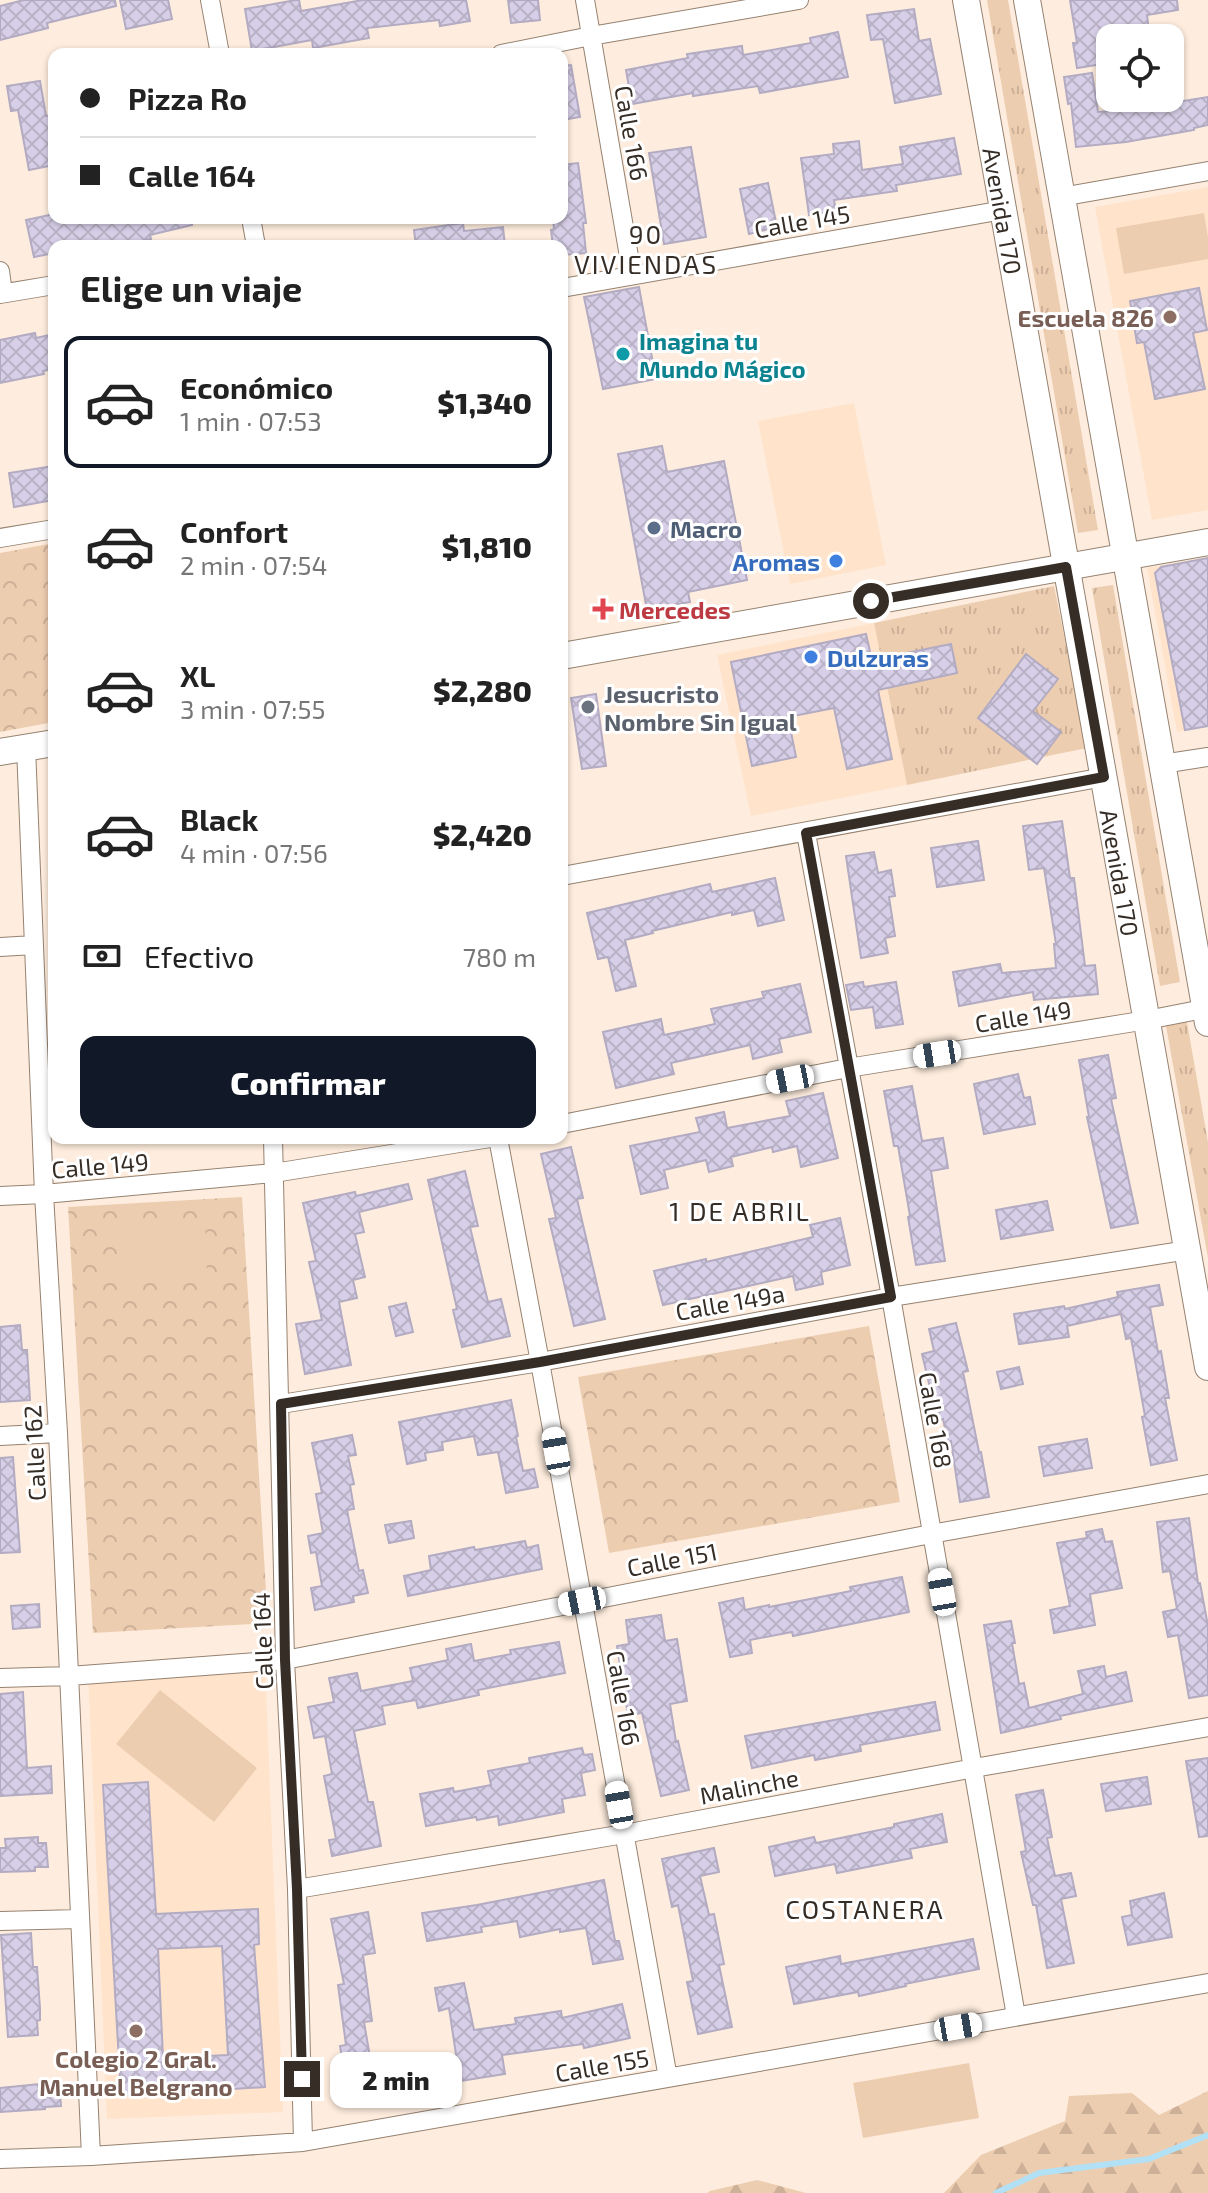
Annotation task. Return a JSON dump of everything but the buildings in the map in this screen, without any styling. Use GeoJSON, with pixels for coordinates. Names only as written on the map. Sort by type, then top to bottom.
{"type":"FeatureCollection","features":[{"type":"Feature","properties":{"kind":"main road","name":"Avenida 170"},"geometry":{"type":"LineString","coordinates":[[966,0],[1208,1367]]}},
{"type":"Feature","properties":{"kind":"main road"},"geometry":{"type":"LineString","coordinates":[[1027,0],[1207,1013]]}},
{"type":"Feature","properties":{"kind":"main road"},"geometry":{"type":"LineString","coordinates":[[568,655],[1208,542]]}},
{"type":"Feature","properties":{"kind":"main road"},"geometry":{"type":"LineString","coordinates":[[0,752],[48,744]]}},
{"type":"Feature","properties":{"kind":"street"},"geometry":{"type":"LineString","coordinates":[[210,0],[219,48]]}},
{"type":"Feature","properties":{"kind":"street","name":"Calle 166"},"geometry":{"type":"LineString","coordinates":[[585,0],[632,274]]}},
{"type":"Feature","properties":{"kind":"street"},"geometry":{"type":"LineString","coordinates":[[531,48],[799,0]]}},
{"type":"Feature","properties":{"kind":"street"},"geometry":{"type":"LineString","coordinates":[[1061,197],[1208,171]]}},
{"type":"Feature","properties":{"kind":"street","name":"Calle 145"},"geometry":{"type":"LineString","coordinates":[[568,287],[1003,210]]}},
{"type":"Feature","properties":{"kind":"street"},"geometry":{"type":"LineString","coordinates":[[0,271],[2,294],[48,286]]}},
{"type":"Feature","properties":{"kind":"street"},"geometry":{"type":"LineString","coordinates":[[0,538],[48,530]]}},
{"type":"Feature","properties":{"kind":"street","name":"Calle 162"},"geometry":{"type":"LineString","coordinates":[[26,747],[44,1194],[91,2156]]}},
{"type":"Feature","properties":{"kind":"street"},"geometry":{"type":"LineString","coordinates":[[1162,764],[1208,757]]}},
{"type":"Feature","properties":{"kind":"street"},"geometry":{"type":"LineString","coordinates":[[568,875],[1104,777]]}},
{"type":"Feature","properties":{"kind":"street","name":"Calle 168"},"geometry":{"type":"LineString","coordinates":[[806,833],[891,1297],[1016,2016]]}},
{"type":"Feature","properties":{"kind":"street"},"geometry":{"type":"LineString","coordinates":[[0,947],[34,945]]}},
{"type":"Feature","properties":{"kind":"street","name":"Calle 149"},"geometry":{"type":"LineString","coordinates":[[568,1123],[848,1068],[1207,1013]]}},
{"type":"Feature","properties":{"kind":"street","name":"Calle 164"},"geometry":{"type":"LineString","coordinates":[[273,1144],[285,1660],[297,1889],[303,2142]]}},
{"type":"Feature","properties":{"kind":"street","name":"Calle 149"},"geometry":{"type":"LineString","coordinates":[[0,1196],[274,1173],[453,1144]]}},
{"type":"Feature","properties":{"kind":"street","name":"Calle 166"},"geometry":{"type":"LineString","coordinates":[[499,1144],[668,2078]]}},
{"type":"Feature","properties":{"kind":"street","name":"Calle 149a"},"geometry":{"type":"LineString","coordinates":[[281,1404],[540,1362],[891,1297],[1188,1250]]}},
{"type":"Feature","properties":{"kind":"street"},"geometry":{"type":"LineString","coordinates":[[0,1436],[58,1433]]}},
{"type":"Feature","properties":{"kind":"street","name":"Calle 151"},"geometry":{"type":"LineString","coordinates":[[0,1678],[285,1660],[931,1534],[1208,1484]]}},
{"type":"Feature","properties":{"kind":"street","name":"Malinche"},"geometry":{"type":"LineString","coordinates":[[297,1889],[624,1834],[1208,1727]]}},
{"type":"Feature","properties":{"kind":"street"},"geometry":{"type":"LineString","coordinates":[[0,1921],[80,1919]]}},
{"type":"Feature","properties":{"kind":"street","name":"Calle 155"},"geometry":{"type":"LineString","coordinates":[[0,2159],[303,2142],[1208,1983]]}},
{"type":"Feature","properties":{"kind":"shaded area"},"geometry":{"type":"Polygon","coordinates":[[[1208,187],[1208,510],[1152,520],[1095,207],[1208,187]]]}},
{"type":"Feature","properties":{"kind":"shaded area"},"geometry":{"type":"Polygon","coordinates":[[[854,403],[886,565],[790,584],[758,421],[854,403]]]}},
{"type":"Feature","properties":{"kind":"shaded area"},"geometry":{"type":"Polygon","coordinates":[[[1208,558],[1208,726],[1177,732],[1147,568],[1208,558]]]}},
{"type":"Feature","properties":{"kind":"shaded area"},"geometry":{"type":"Polygon","coordinates":[[[874,623],[907,785],[751,816],[717,655],[874,623]]]}},
{"type":"Feature","properties":{"kind":"shaded area"},"geometry":{"type":"Polygon","coordinates":[[[265,1664],[283,2112],[107,2119],[88,1671],[265,1664]]]}},
{"type":"Feature","properties":{"kind":"green space"},"geometry":{"type":"Polygon","coordinates":[[[987,0],[1008,0],[1098,530],[1078,533],[987,0]]]}},
{"type":"Feature","properties":{"kind":"green space"},"geometry":{"type":"Polygon","coordinates":[[[1204,213],[1208,259],[1124,274],[1116,228],[1204,213]]]}},
{"type":"Feature","properties":{"kind":"green space"},"geometry":{"type":"Polygon","coordinates":[[[48,544],[48,723],[0,732],[0,553],[48,544]]]}},
{"type":"Feature","properties":{"kind":"green space"},"geometry":{"type":"Polygon","coordinates":[[[1113,585],[1180,982],[1160,986],[1092,588],[1113,585]]]}},
{"type":"Feature","properties":{"kind":"green space"},"geometry":{"type":"Polygon","coordinates":[[[1054,586],[1087,748],[907,785],[874,623],[1054,586]]]}},
{"type":"Feature","properties":{"kind":"green space"},"geometry":{"type":"Polygon","coordinates":[[[1185,1011],[1208,1142],[1208,1258],[1164,1015],[1185,1011]]]}},
{"type":"Feature","properties":{"kind":"green space"},"geometry":{"type":"Polygon","coordinates":[[[242,1197],[268,1623],[93,1633],[68,1207],[242,1197]]]}},
{"type":"Feature","properties":{"kind":"green space"},"geometry":{"type":"Polygon","coordinates":[[[205,1223],[207,1275],[120,1278],[118,1226],[205,1223]]]}},
{"type":"Feature","properties":{"kind":"green space"},"geometry":{"type":"Polygon","coordinates":[[[869,1326],[900,1502],[609,1553],[578,1377],[869,1326]]]}},
{"type":"Feature","properties":{"kind":"green space"},"geometry":{"type":"Polygon","coordinates":[[[160,1690],[257,1768],[214,1822],[116,1744],[160,1690]]]}},
{"type":"Feature","properties":{"kind":"green space"},"geometry":{"type":"Polygon","coordinates":[[[969,2063],[979,2118],[863,2138],[853,2083],[969,2063]]]}},
{"type":"Feature","properties":{"kind":"green space"},"geometry":{"type":"Polygon","coordinates":[[[1208,2091],[1208,2193],[944,2193],[981,2155],[1065,2121],[1069,2096],[1132,2093],[1159,2115],[1208,2091]]]}},
{"type":"Feature","properties":{"kind":"green space"},"geometry":{"type":"Polygon","coordinates":[[[757,2180],[806,2193],[707,2193],[710,2191],[757,2180]]]}},
{"type":"Feature","properties":{"kind":"waterway"},"geometry":{"type":"LineString","coordinates":[[996,2193],[1039,2173],[1149,2159],[1208,2135]]}},
{"type":"Feature","properties":{"kind":"place","name":"Escuela 826"},"geometry":{"type":"Point","coordinates":[1170,317]}},
{"type":"Feature","properties":{"kind":"place","name":"Imagina tu Mundo Mágico"},"geometry":{"type":"Point","coordinates":[623,354]}},
{"type":"Feature","properties":{"kind":"place","name":"Macro"},"geometry":{"type":"Point","coordinates":[654,528]}},
{"type":"Feature","properties":{"kind":"place","name":"Aromas"},"geometry":{"type":"Point","coordinates":[836,561]}},
{"type":"Feature","properties":{"kind":"place","name":"Mercedes"},"geometry":{"type":"Point","coordinates":[603,609]}},
{"type":"Feature","properties":{"kind":"place","name":"Dulzuras"},"geometry":{"type":"Point","coordinates":[811,657]}},
{"type":"Feature","properties":{"kind":"place","name":"Jesucristo Nombre Sin Igual"},"geometry":{"type":"Point","coordinates":[588,707]}},
{"type":"Feature","properties":{"kind":"place","name":"Colegio 2 Gral. Manuel Belgrano"},"geometry":{"type":"Point","coordinates":[136,2031]}},
{"type":"Feature","properties":{"kind":"district","name":"90 VIVIENDAS"},"geometry":{"type":"Point","coordinates":[646,248]}},
{"type":"Feature","properties":{"kind":"district","name":"1 DE ABRIL"},"geometry":{"type":"Point","coordinates":[740,1210]}},
{"type":"Feature","properties":{"kind":"district","name":"COSTANERA"},"geometry":{"type":"Point","coordinates":[865,1908]}},
{"type":"Feature","properties":{"kind":"route"},"geometry":{"type":"LineString","coordinates":[[302,2079],[297,1889],[285,1660],[281,1404],[540,1362],[891,1297],[806,833],[1104,777],[1066,567],[871,601]]}}]}
